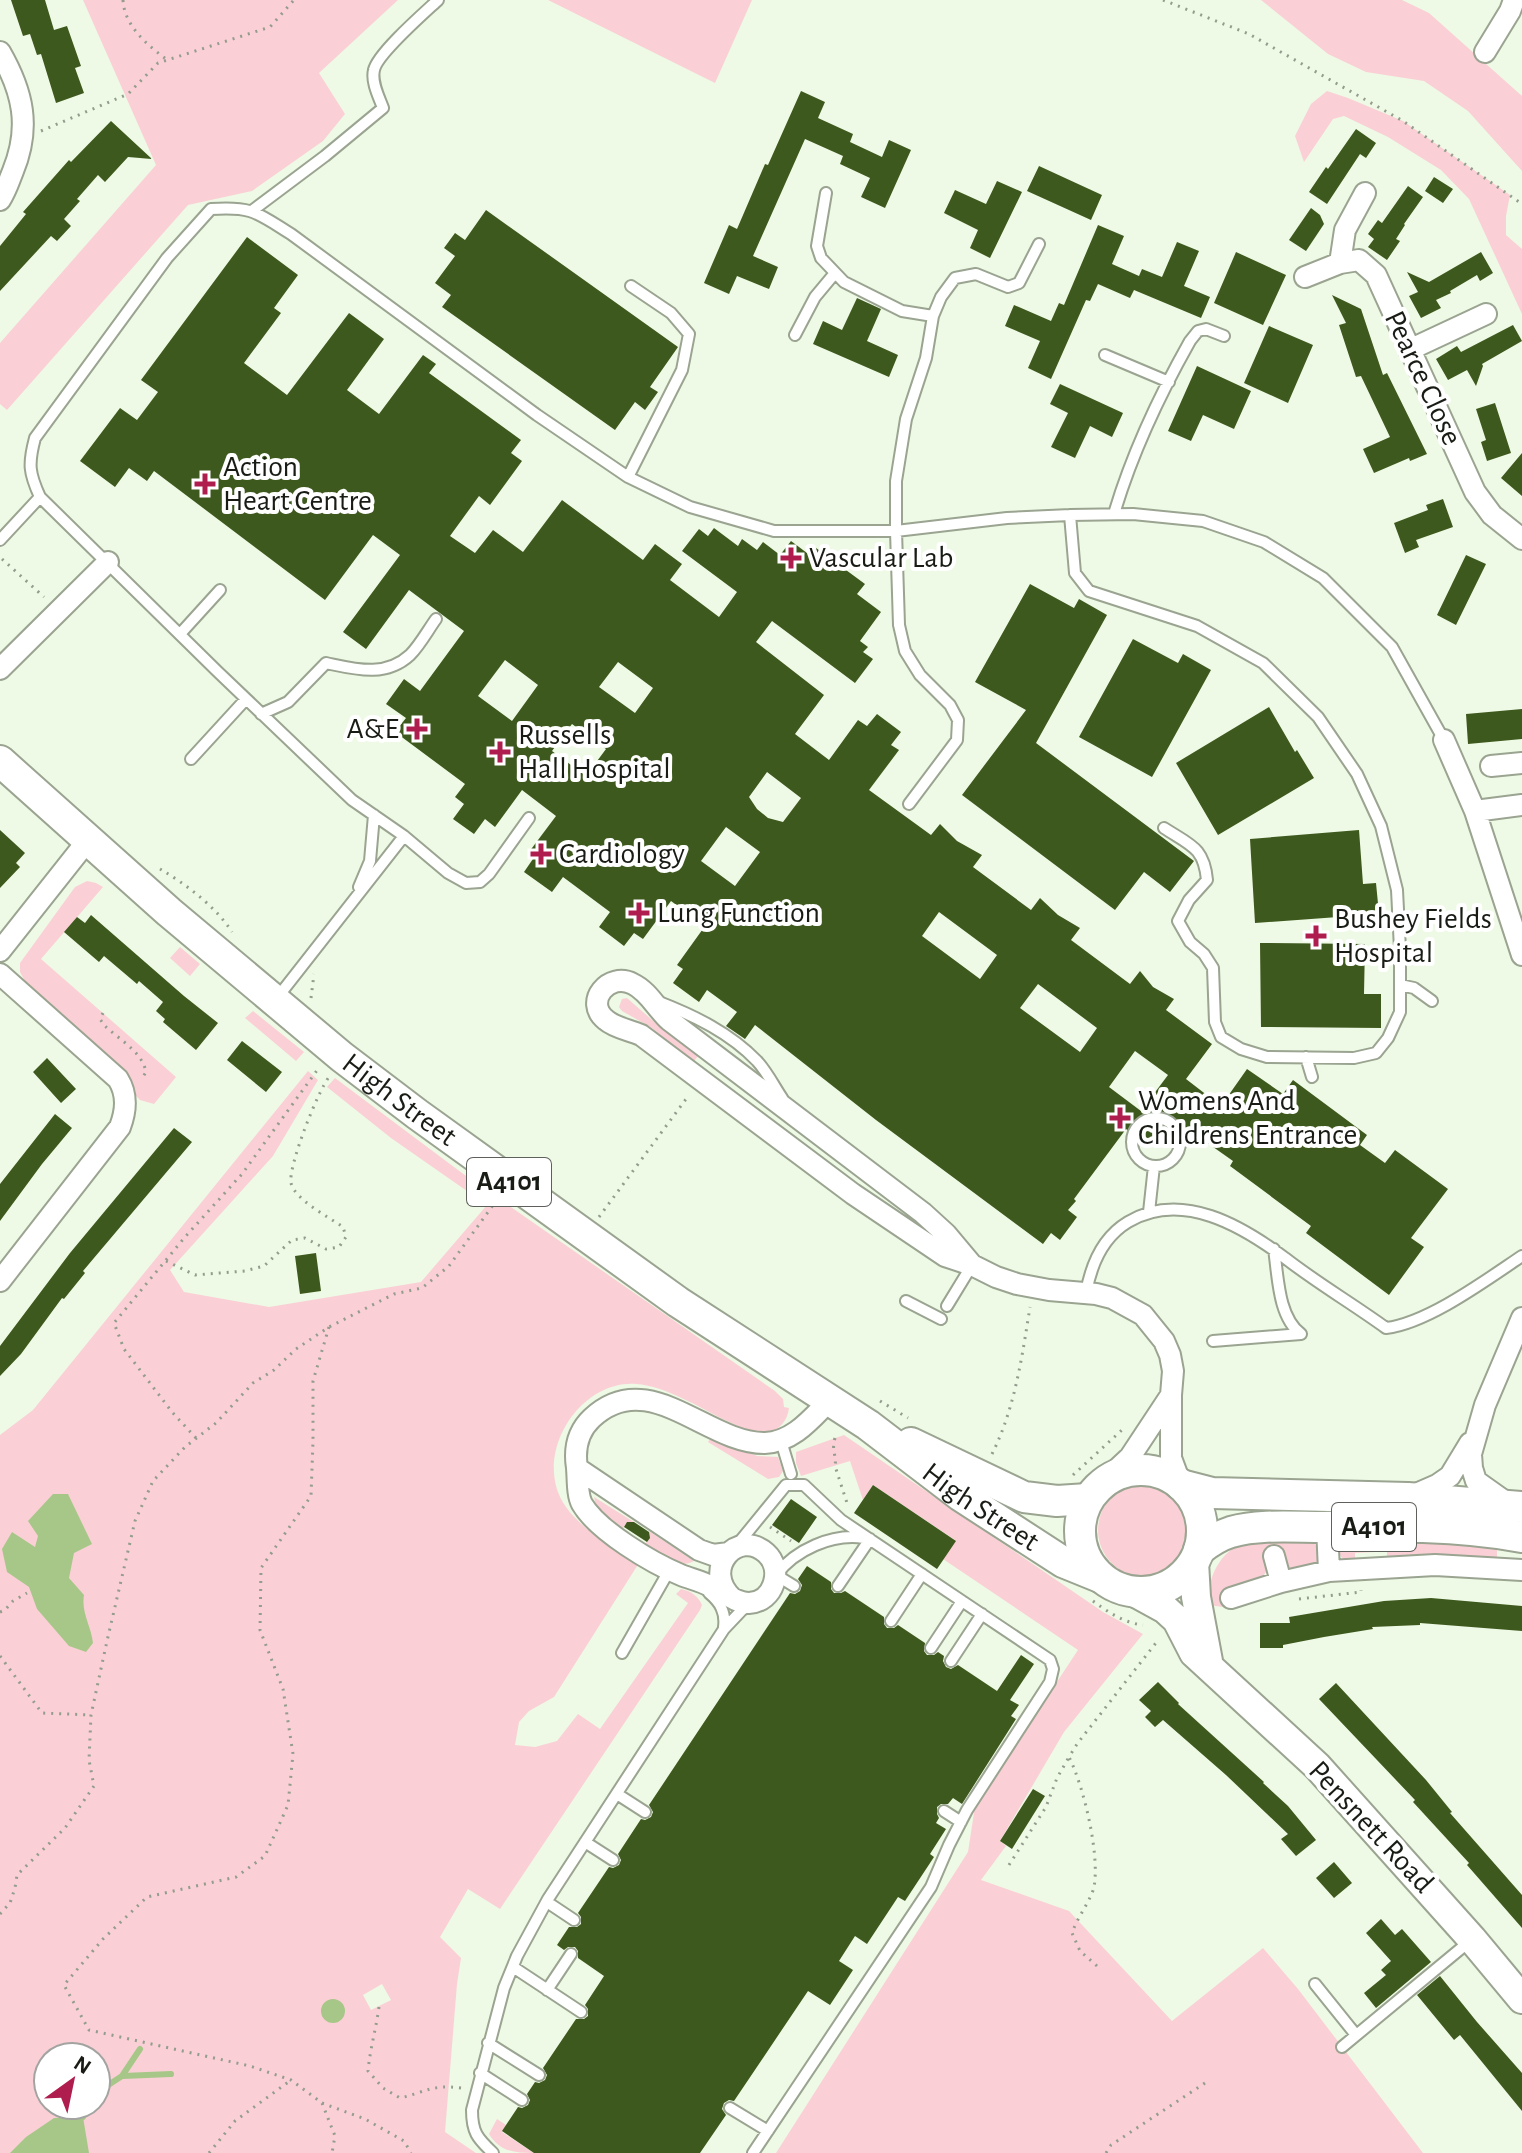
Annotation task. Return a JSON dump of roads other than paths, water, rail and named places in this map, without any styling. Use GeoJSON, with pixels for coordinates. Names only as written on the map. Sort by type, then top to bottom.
{"type":"FeatureCollection","features":[{"type":"Feature","properties":{"kind":"main road","name":"High Street"},"geometry":{"type":"LineString","coordinates":[[0,761],[274,1000],[332,1060],[468,1151],[665,1293],[830,1400],[877,1412],[976,1476],[1024,1497],[1057,1501],[1081,1485]]}},
{"type":"Feature","properties":{"kind":"main road","name":"High Street"},"geometry":{"type":"LineString","coordinates":[[877,1412],[961,1496],[1063,1562],[1100,1577]]}},
{"type":"Feature","properties":{"kind":"main road","name":"A4101"},"geometry":{"type":"LineString","coordinates":[[1081,1485],[1140,1470],[1153,1471],[1181,1485],[1212,1493],[1408,1498],[1516,1506]]}},
{"type":"Feature","properties":{"kind":"main road"},"geometry":{"type":"LineString","coordinates":[[1081,1485],[1080,1541],[1090,1565],[1100,1577]]}},
{"type":"Feature","properties":{"kind":"main road"},"geometry":{"type":"LineString","coordinates":[[1181,1485],[1192,1497],[1198,1511],[1202,1530],[1196,1556]]}},
{"type":"Feature","properties":{"kind":"main road","name":"A4101"},"geometry":{"type":"LineString","coordinates":[[1100,1577],[1118,1588],[1134,1592],[1164,1588],[1185,1573],[1196,1556],[1216,1537],[1251,1528],[1436,1529],[1522,1537]]}},
{"type":"Feature","properties":{"kind":"street"},"geometry":{"type":"LineString","coordinates":[[1485,52],[1514,0]]}},
{"type":"Feature","properties":{"kind":"street"},"geometry":{"type":"LineString","coordinates":[[0,52],[13,74],[22,106],[23,139],[0,200]]}},
{"type":"Feature","properties":{"kind":"street"},"geometry":{"type":"LineString","coordinates":[[1305,277],[1340,263],[1345,230],[1365,193]]}},
{"type":"Feature","properties":{"kind":"street","name":"Pearce Close"},"geometry":{"type":"LineString","coordinates":[[1340,263],[1359,260],[1376,275],[1475,492],[1492,515],[1522,539]]}},
{"type":"Feature","properties":{"kind":"street"},"geometry":{"type":"LineString","coordinates":[[1409,350],[1486,314]]}},
{"type":"Feature","properties":{"kind":"street"},"geometry":{"type":"LineString","coordinates":[[0,669],[108,562]]}},
{"type":"Feature","properties":{"kind":"street"},"geometry":{"type":"LineString","coordinates":[[1444,740],[1475,811],[1522,955]]}},
{"type":"Feature","properties":{"kind":"street"},"geometry":{"type":"LineString","coordinates":[[1491,766],[1522,763]]}},
{"type":"Feature","properties":{"kind":"street"},"geometry":{"type":"LineString","coordinates":[[1475,811],[1522,805]]}},
{"type":"Feature","properties":{"kind":"street"},"geometry":{"type":"LineString","coordinates":[[0,951],[88,840]]}},
{"type":"Feature","properties":{"kind":"street"},"geometry":{"type":"LineString","coordinates":[[0,974],[118,1079],[126,1107],[120,1127],[0,1281]]}},
{"type":"Feature","properties":{"kind":"street"},"geometry":{"type":"LineString","coordinates":[[972,1265],[923,1213],[669,1020],[637,985],[621,979],[603,988],[596,1004],[606,1020],[641,1035],[853,1194],[945,1256],[996,1277],[1033,1287],[1112,1298],[1143,1315],[1154,1326],[1170,1355],[1173,1371],[1171,1458],[1181,1485]]}},
{"type":"Feature","properties":{"kind":"street"},"geometry":{"type":"LineString","coordinates":[[1516,1506],[1487,1491],[1476,1481],[1471,1454],[1485,1405],[1515,1358],[1522,1318]]}},
{"type":"Feature","properties":{"kind":"street"},"geometry":{"type":"LineString","coordinates":[[1081,1485],[1130,1457],[1171,1395]]}},
{"type":"Feature","properties":{"kind":"street"},"geometry":{"type":"LineString","coordinates":[[577,1468],[699,1550],[713,1555],[751,1546],[760,1549],[773,1561],[776,1575],[773,1588],[759,1601],[740,1602],[680,1574],[632,1548],[595,1522],[580,1502],[574,1454],[578,1438],[585,1424],[599,1412],[630,1400],[671,1407],[746,1440],[762,1443],[781,1441],[803,1428],[830,1400]]}},
{"type":"Feature","properties":{"kind":"street"},"geometry":{"type":"LineString","coordinates":[[1408,1498],[1450,1476],[1479,1429]]}},
{"type":"Feature","properties":{"kind":"street"},"geometry":{"type":"LineString","coordinates":[[1327,1527],[1329,1571]]}},
{"type":"Feature","properties":{"kind":"street"},"geometry":{"type":"LineString","coordinates":[[731,1551],[721,1564],[719,1573],[724,1591],[732,1598]]}},
{"type":"Feature","properties":{"kind":"street"},"geometry":{"type":"LineString","coordinates":[[1196,1556],[1196,1597],[1209,1666]]}},
{"type":"Feature","properties":{"kind":"street"},"geometry":{"type":"LineString","coordinates":[[1274,1556],[1281,1582]]}},
{"type":"Feature","properties":{"kind":"street"},"geometry":{"type":"LineString","coordinates":[[1231,1598],[1329,1571],[1435,1565],[1522,1570]]}},
{"type":"Feature","properties":{"kind":"street","name":"Pensnett Road"},"geometry":{"type":"LineString","coordinates":[[1134,1592],[1165,1609],[1180,1626],[1194,1653],[1317,1766],[1522,1999]]}},
{"type":"Feature","properties":{"kind":"lane"},"geometry":{"type":"LineString","coordinates":[[253,210],[383,108],[374,71],[381,57],[438,0]]}},
{"type":"Feature","properties":{"kind":"lane"},"geometry":{"type":"LineString","coordinates":[[826,193],[817,246],[821,258],[844,282],[902,311],[933,316]]}},
{"type":"Feature","properties":{"kind":"lane"},"geometry":{"type":"LineString","coordinates":[[529,818],[480,882],[466,883],[448,873],[404,836],[352,800],[40,497],[31,477],[29,459],[35,438],[158,270],[211,209],[232,207],[253,210],[291,234],[537,415],[628,477],[690,507],[774,531],[896,531],[1007,518],[1114,514],[1203,521],[1264,542],[1323,578],[1392,647],[1444,740]]}},
{"type":"Feature","properties":{"kind":"lane"},"geometry":{"type":"LineString","coordinates":[[909,804],[957,740],[958,720],[950,705],[920,675],[905,651],[899,625],[896,481],[906,419],[926,358],[933,316],[941,297],[955,278],[976,274],[1008,287],[1019,283],[1039,244]]}},
{"type":"Feature","properties":{"kind":"lane"},"geometry":{"type":"LineString","coordinates":[[795,335],[815,297],[835,273]]}},
{"type":"Feature","properties":{"kind":"lane"},"geometry":{"type":"LineString","coordinates":[[628,477],[682,370],[689,334],[671,313],[631,286]]}},
{"type":"Feature","properties":{"kind":"lane"},"geometry":{"type":"LineString","coordinates":[[1114,514],[1143,432],[1180,359],[1198,331],[1206,329],[1224,336]]}},
{"type":"Feature","properties":{"kind":"lane"},"geometry":{"type":"LineString","coordinates":[[1105,355],[1169,382]]}},
{"type":"Feature","properties":{"kind":"lane"},"geometry":{"type":"LineString","coordinates":[[0,540],[40,497]]}},
{"type":"Feature","properties":{"kind":"lane"},"geometry":{"type":"LineString","coordinates":[[1070,515],[1075,573],[1089,591],[1197,626],[1263,663],[1318,717],[1357,774],[1381,826],[1397,890],[1400,1012],[1388,1038],[1376,1053],[1354,1058],[1267,1057],[1241,1049],[1221,1037],[1215,1022],[1213,968],[1204,954],[1190,942],[1178,921],[1189,900],[1207,880],[1206,866],[1199,851],[1164,828]]}},
{"type":"Feature","properties":{"kind":"lane"},"geometry":{"type":"LineString","coordinates":[[180,634],[220,590]]}},
{"type":"Feature","properties":{"kind":"lane"},"geometry":{"type":"LineString","coordinates":[[261,714],[288,702],[326,663],[372,672],[391,667],[409,655],[436,619]]}},
{"type":"Feature","properties":{"kind":"lane"},"geometry":{"type":"LineString","coordinates":[[191,759],[246,699]]}},
{"type":"Feature","properties":{"kind":"lane"},"geometry":{"type":"LineString","coordinates":[[353,901],[370,861],[374,815]]}},
{"type":"Feature","properties":{"kind":"lane"},"geometry":{"type":"LineString","coordinates":[[274,1000],[404,836]]}},
{"type":"Feature","properties":{"kind":"lane"},"geometry":{"type":"LineString","coordinates":[[1400,985],[1414,988],[1432,1001]]}},
{"type":"Feature","properties":{"kind":"lane"},"geometry":{"type":"LineString","coordinates":[[1306,1057],[1312,1077]]}},
{"type":"Feature","properties":{"kind":"lane"},"geometry":{"type":"LineString","coordinates":[[1151,1118],[1160,1118],[1174,1126],[1181,1141],[1176,1157],[1170,1163],[1154,1166],[1147,1165],[1136,1155],[1132,1142],[1137,1127],[1151,1118]]}},
{"type":"Feature","properties":{"kind":"lane"},"geometry":{"type":"LineString","coordinates":[[1149,1212],[1154,1166]]}},
{"type":"Feature","properties":{"kind":"lane"},"geometry":{"type":"LineString","coordinates":[[1086,1293],[1092,1267],[1107,1241],[1121,1226],[1149,1212],[1170,1209],[1205,1213],[1235,1226],[1274,1249],[1386,1328],[1399,1327],[1419,1319],[1522,1256]]}},
{"type":"Feature","properties":{"kind":"lane"},"geometry":{"type":"LineString","coordinates":[[1213,1341],[1301,1334],[1290,1324],[1285,1309],[1274,1249]]}},
{"type":"Feature","properties":{"kind":"lane"},"geometry":{"type":"LineString","coordinates":[[947,1306],[972,1265]]}},
{"type":"Feature","properties":{"kind":"lane"},"geometry":{"type":"LineString","coordinates":[[906,1301],[941,1319]]}},
{"type":"Feature","properties":{"kind":"lane"},"geometry":{"type":"LineString","coordinates":[[753,2153],[926,1895],[961,1822],[1050,1682],[1053,1669],[1050,1660],[841,1520],[791,1474],[781,1441]]}},
{"type":"Feature","properties":{"kind":"lane"},"geometry":{"type":"LineString","coordinates":[[731,1551],[786,1485],[791,1474]]}},
{"type":"Feature","properties":{"kind":"lane"},"geometry":{"type":"LineString","coordinates":[[786,1485],[804,1485]]}},
{"type":"Feature","properties":{"kind":"lane"},"geometry":{"type":"LineString","coordinates":[[794,1586],[776,1575],[784,1564],[801,1553],[820,1542],[852,1536],[870,1539]]}},
{"type":"Feature","properties":{"kind":"lane"},"geometry":{"type":"LineString","coordinates":[[838,1586],[870,1539]]}},
{"type":"Feature","properties":{"kind":"lane"},"geometry":{"type":"LineString","coordinates":[[622,1653],[680,1574],[716,1599],[726,1618],[724,1629]]}},
{"type":"Feature","properties":{"kind":"lane"},"geometry":{"type":"LineString","coordinates":[[891,1621],[922,1574]]}},
{"type":"Feature","properties":{"kind":"lane"},"geometry":{"type":"LineString","coordinates":[[493,2153],[479,2139],[472,2126],[472,2110],[488,2043],[513,1967],[547,1902],[724,1629],[742,1610],[759,1601]]}},
{"type":"Feature","properties":{"kind":"lane"},"geometry":{"type":"LineString","coordinates":[[931,1648],[962,1601]]}},
{"type":"Feature","properties":{"kind":"lane"},"geometry":{"type":"LineString","coordinates":[[951,1661],[982,1614]]}},
{"type":"Feature","properties":{"kind":"lane"},"geometry":{"type":"LineString","coordinates":[[617,1794],[645,1812]]}},
{"type":"Feature","properties":{"kind":"lane"},"geometry":{"type":"LineString","coordinates":[[944,1811],[961,1822]]}},
{"type":"Feature","properties":{"kind":"lane"},"geometry":{"type":"LineString","coordinates":[[585,1842],[613,1860]]}},
{"type":"Feature","properties":{"kind":"lane"},"geometry":{"type":"LineString","coordinates":[[924,1872],[934,1879]]}},
{"type":"Feature","properties":{"kind":"lane"},"geometry":{"type":"LineString","coordinates":[[914,1887],[926,1895]]}},
{"type":"Feature","properties":{"kind":"lane"},"geometry":{"type":"LineString","coordinates":[[547,1902],[574,1920]]}},
{"type":"Feature","properties":{"kind":"lane"},"geometry":{"type":"LineString","coordinates":[[1342,2047],[1472,1939]]}},
{"type":"Feature","properties":{"kind":"lane"},"geometry":{"type":"LineString","coordinates":[[547,1990],[571,1954]]}},
{"type":"Feature","properties":{"kind":"lane"},"geometry":{"type":"LineString","coordinates":[[513,1967],[581,2012]]}},
{"type":"Feature","properties":{"kind":"lane"},"geometry":{"type":"LineString","coordinates":[[1315,1984],[1356,2035]]}},
{"type":"Feature","properties":{"kind":"lane"},"geometry":{"type":"LineString","coordinates":[[488,2043],[539,2075]]}},
{"type":"Feature","properties":{"kind":"lane"},"geometry":{"type":"LineString","coordinates":[[480,2073],[522,2100]]}},
{"type":"Feature","properties":{"kind":"lane"},"geometry":{"type":"LineString","coordinates":[[730,2108],[768,2131]]}},
{"type":"Feature","properties":{"kind":"waterway"},"geometry":{"type":"LineString","coordinates":[[112,2083],[122,2076],[140,2049]]}},
{"type":"Feature","properties":{"kind":"waterway"},"geometry":{"type":"LineString","coordinates":[[123,2076],[171,2074]]}},
{"type":"Feature","properties":{"kind":"place","name":"Action Heart Centre"},"geometry":{"type":"Point","coordinates":[205,484]}},
{"type":"Feature","properties":{"kind":"place","name":"Vascular Lab"},"geometry":{"type":"Point","coordinates":[791,558]}},
{"type":"Feature","properties":{"kind":"place","name":"A&E"},"geometry":{"type":"Point","coordinates":[417,729]}},
{"type":"Feature","properties":{"kind":"place","name":"Russells Hall Hospital"},"geometry":{"type":"Point","coordinates":[500,752]}},
{"type":"Feature","properties":{"kind":"place","name":"Cardiology"},"geometry":{"type":"Point","coordinates":[541,854]}},
{"type":"Feature","properties":{"kind":"place","name":"Lung Function"},"geometry":{"type":"Point","coordinates":[639,913]}},
{"type":"Feature","properties":{"kind":"place","name":"Bushey Fields Hospital"},"geometry":{"type":"Point","coordinates":[1316,936]}},
{"type":"Feature","properties":{"kind":"place","name":"Womens And Childrens Entrance"},"geometry":{"type":"Point","coordinates":[1120,1118]}}]}
